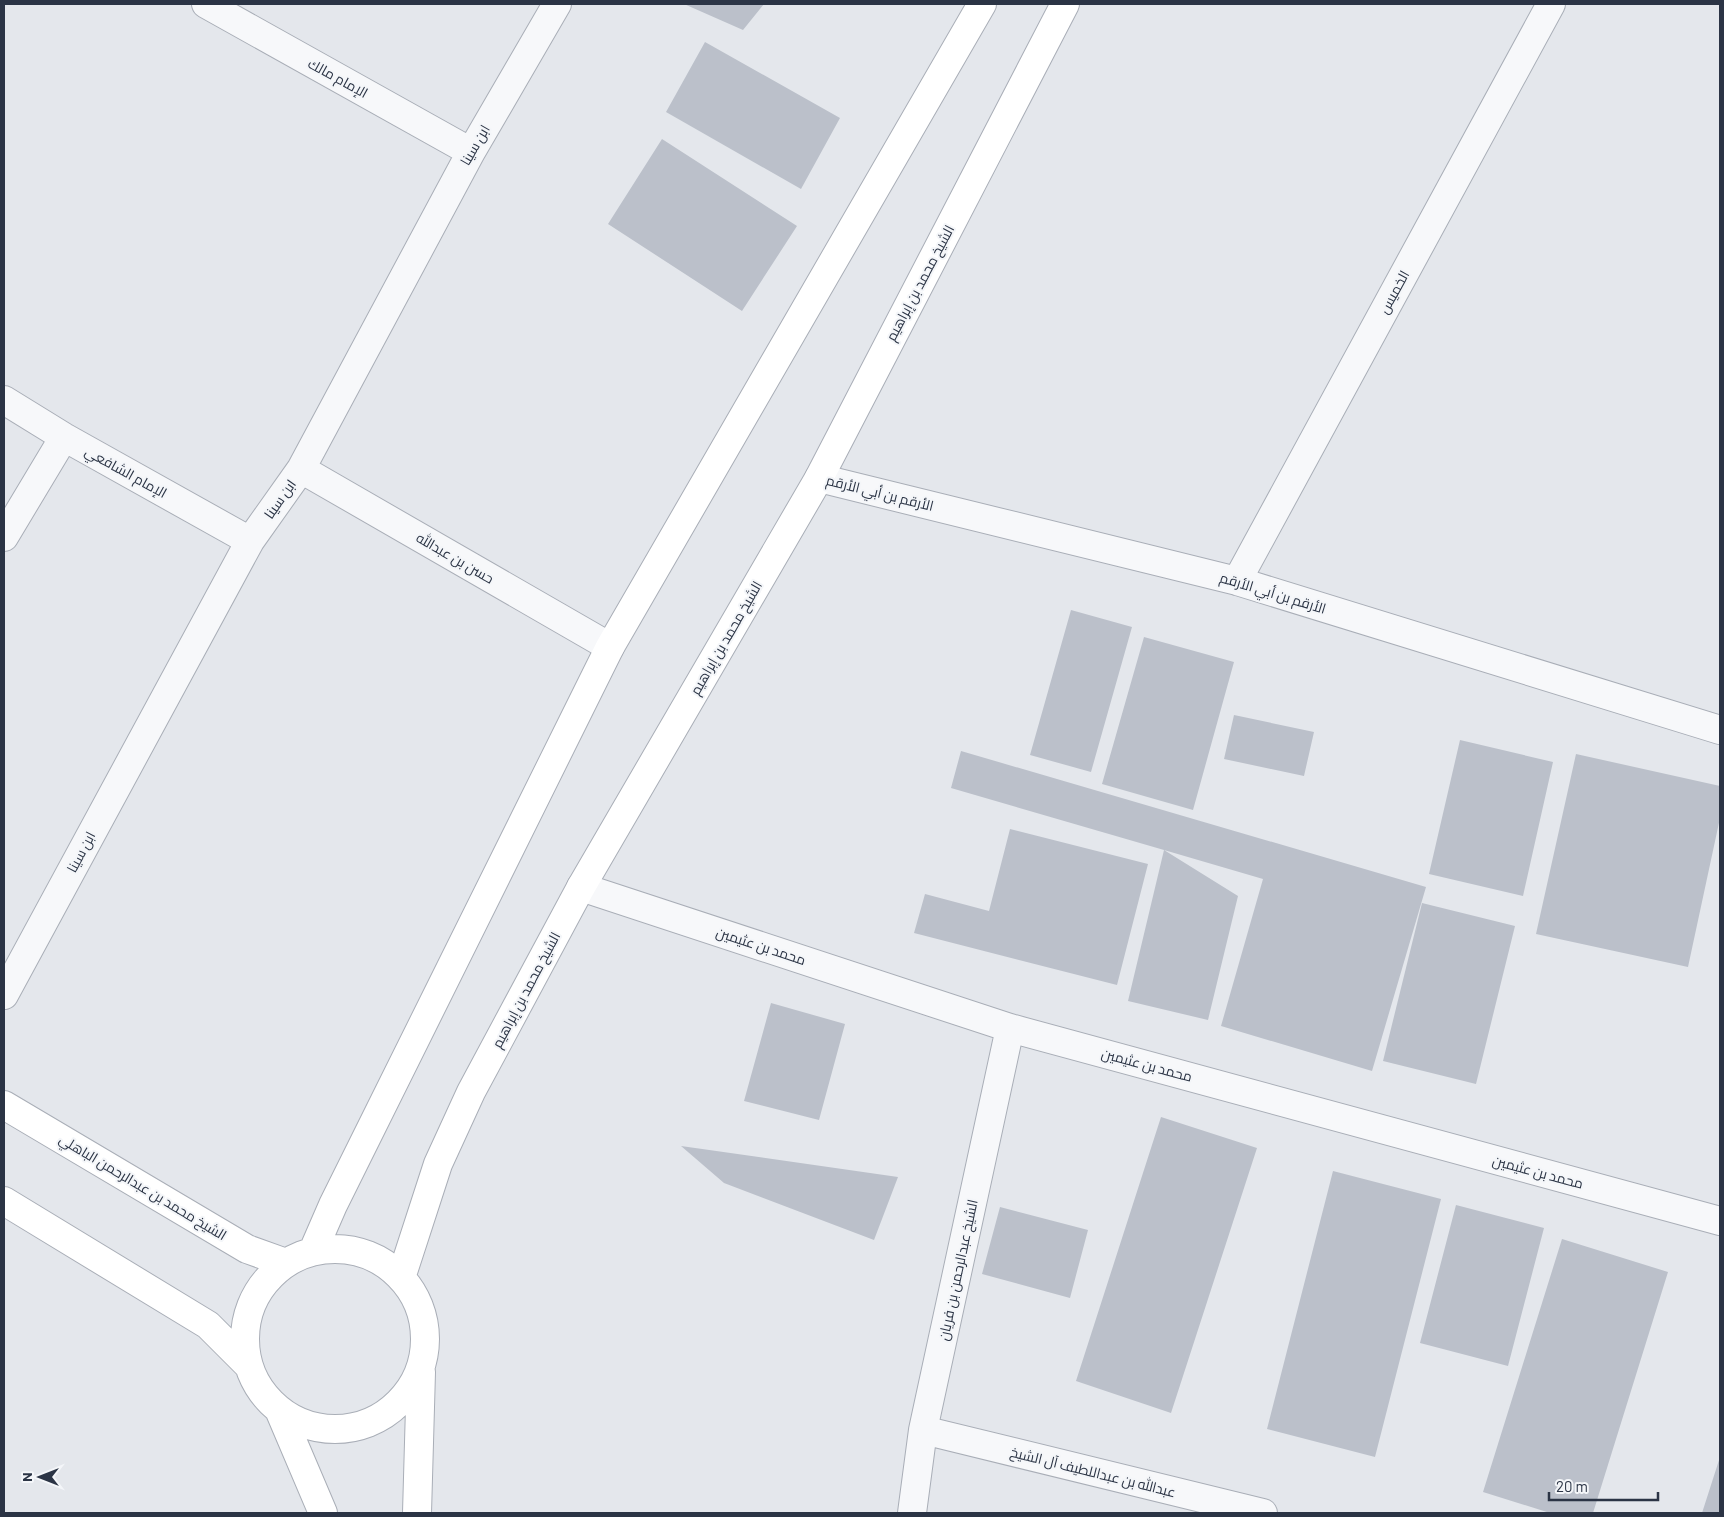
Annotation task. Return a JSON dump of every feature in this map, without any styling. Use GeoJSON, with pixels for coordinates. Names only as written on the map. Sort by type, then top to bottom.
{"type":"FeatureCollection","features":[{"type":"Feature","properties":{"kind":"street","name":"الإمام مالك"},"geometry":{"type":"LineString","coordinates":[[206,4],[471,152]]}},
{"type":"Feature","properties":{"kind":"street","name":"ابن سينا"},"geometry":{"type":"LineString","coordinates":[[4,995],[250,541],[301,469],[471,152],[557,4]]}},
{"type":"Feature","properties":{"kind":"street","name":"الشيخ محمد بن إبراهيم"},"geometry":{"type":"LineString","coordinates":[[401,1278],[438,1164],[471,1092],[581,887],[819,478],[1065,4]]}},
{"type":"Feature","properties":{"kind":"street","name":"الخميس"},"geometry":{"type":"LineString","coordinates":[[1237,581],[1551,4]]}},
{"type":"Feature","properties":{"kind":"street"},"geometry":{"type":"LineString","coordinates":[[313,1251],[333,1205],[610,647],[975,6]]}},
{"type":"Feature","properties":{"kind":"street","name":"الإمام الشافعي"},"geometry":{"type":"LineString","coordinates":[[4,400],[64,437],[250,541]]}},
{"type":"Feature","properties":{"kind":"street"},"geometry":{"type":"LineString","coordinates":[[4,537],[64,437]]}},
{"type":"Feature","properties":{"kind":"street","name":"حسن بن عبدالله"},"geometry":{"type":"LineString","coordinates":[[301,469],[610,647]]}},
{"type":"Feature","properties":{"kind":"street","name":"الأرقم بن أبي الأرقم"},"geometry":{"type":"LineString","coordinates":[[819,478],[1237,581],[1720,730]]}},
{"type":"Feature","properties":{"kind":"street","name":"محمد بن عثيمين"},"geometry":{"type":"LineString","coordinates":[[581,887],[1010,1028],[1720,1221]]}},
{"type":"Feature","properties":{"kind":"street","name":"الشيخ عبدالرحمن بن فريان"},"geometry":{"type":"LineString","coordinates":[[912,1513],[923,1430],[1010,1028]]}},
{"type":"Feature","properties":{"kind":"street","name":"الشيخ محمد بن عبدالرحمن الباهلي"},"geometry":{"type":"LineString","coordinates":[[4,1105],[247,1249],[286,1263]]}},
{"type":"Feature","properties":{"kind":"street"},"geometry":{"type":"LineString","coordinates":[[4,1201],[208,1325],[248,1365]]}},
{"type":"Feature","properties":{"kind":"street"},"geometry":{"type":"LineString","coordinates":[[417,1513],[421,1368],[426,1341],[422,1313],[410,1288],[391,1268],[367,1254],[340,1248],[313,1251],[286,1263],[264,1282],[250,1308],[245,1336],[248,1365],[260,1391],[280,1412],[305,1426],[333,1430],[362,1427],[388,1414],[408,1394],[421,1368]]}},
{"type":"Feature","properties":{"kind":"street"},"geometry":{"type":"LineString","coordinates":[[280,1412],[323,1513]]}},
{"type":"Feature","properties":{"kind":"street","name":"عبدالله بن عبداللطيف آل الشيخ"},"geometry":{"type":"LineString","coordinates":[[923,1430],[1263,1513]]}},
{"type":"Feature","properties":{"kind":"building"},"geometry":{"type":"Polygon","coordinates":[[[684,4],[764,4],[743,30],[684,4]]]}},
{"type":"Feature","properties":{"kind":"building"},"geometry":{"type":"Polygon","coordinates":[[[705,42],[840,118],[801,189],[666,112],[705,42]]]}},
{"type":"Feature","properties":{"kind":"building"},"geometry":{"type":"Polygon","coordinates":[[[662,139],[797,226],[742,311],[608,224],[662,139]]]}},
{"type":"Feature","properties":{"kind":"building"},"geometry":{"type":"Polygon","coordinates":[[[1071,610],[1132,627],[1091,772],[1030,755],[1071,610]]]}},
{"type":"Feature","properties":{"kind":"building"},"geometry":{"type":"Polygon","coordinates":[[[1144,637],[1234,662],[1193,810],[1102,784],[1144,637]]]}},
{"type":"Feature","properties":{"kind":"building"},"geometry":{"type":"Polygon","coordinates":[[[1234,715],[1314,732],[1304,776],[1224,759],[1234,715]]]}},
{"type":"Feature","properties":{"kind":"building"},"geometry":{"type":"Polygon","coordinates":[[[1460,740],[1553,762],[1523,896],[1429,874],[1460,740]]]}},
{"type":"Feature","properties":{"kind":"building"},"geometry":{"type":"Polygon","coordinates":[[[961,751],[1426,887],[1372,1071],[1221,1026],[1263,879],[951,788],[961,751]]]}},
{"type":"Feature","properties":{"kind":"building"},"geometry":{"type":"Polygon","coordinates":[[[1576,754],[1720,786],[1720,818],[1688,967],[1536,934],[1576,754]]]}},
{"type":"Feature","properties":{"kind":"building"},"geometry":{"type":"Polygon","coordinates":[[[1010,829],[1148,864],[1117,985],[914,933],[925,894],[989,911],[1010,829]]]}},
{"type":"Feature","properties":{"kind":"building"},"geometry":{"type":"Polygon","coordinates":[[[1164,850],[1238,896],[1208,1020],[1128,1001],[1164,850]]]}},
{"type":"Feature","properties":{"kind":"building"},"geometry":{"type":"Polygon","coordinates":[[[1422,903],[1515,926],[1476,1084],[1383,1061],[1422,903]]]}},
{"type":"Feature","properties":{"kind":"building"},"geometry":{"type":"Polygon","coordinates":[[[771,1003],[845,1024],[819,1120],[744,1101],[771,1003]]]}},
{"type":"Feature","properties":{"kind":"building"},"geometry":{"type":"Polygon","coordinates":[[[1161,1117],[1257,1148],[1171,1413],[1076,1381],[1161,1117]]]}},
{"type":"Feature","properties":{"kind":"building"},"geometry":{"type":"Polygon","coordinates":[[[681,1146],[898,1177],[874,1240],[724,1183],[681,1146]]]}},
{"type":"Feature","properties":{"kind":"building"},"geometry":{"type":"Polygon","coordinates":[[[1333,1171],[1441,1199],[1375,1457],[1267,1429],[1333,1171]]]}},
{"type":"Feature","properties":{"kind":"building"},"geometry":{"type":"Polygon","coordinates":[[[1456,1205],[1544,1228],[1508,1366],[1420,1343],[1456,1205]]]}},
{"type":"Feature","properties":{"kind":"building"},"geometry":{"type":"Polygon","coordinates":[[[1000,1207],[1088,1230],[1070,1298],[982,1274],[1000,1207]]]}},
{"type":"Feature","properties":{"kind":"building"},"geometry":{"type":"Polygon","coordinates":[[[1562,1239],[1668,1272],[1593,1513],[1550,1513],[1483,1492],[1562,1239]]]}},
{"type":"Feature","properties":{"kind":"building"},"geometry":{"type":"Polygon","coordinates":[[[1720,1457],[1720,1513],[1702,1513],[1720,1457]]]}}]}
